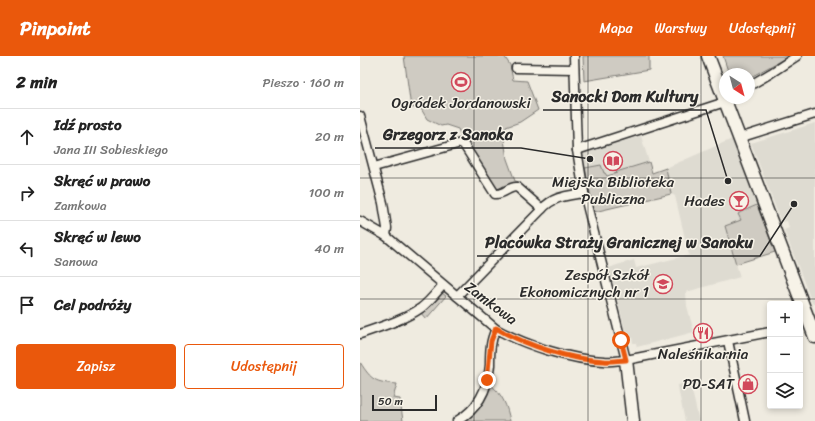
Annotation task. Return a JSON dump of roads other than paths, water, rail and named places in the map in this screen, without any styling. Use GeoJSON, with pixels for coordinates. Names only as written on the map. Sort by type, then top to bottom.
{"type":"FeatureCollection","features":[{"type":"Feature","properties":{"kind":"street"},"geometry":{"type":"LineString","coordinates":[[574,56],[577,150],[584,193],[626,360],[633,421]]}},
{"type":"Feature","properties":{"kind":"street"},"geometry":{"type":"LineString","coordinates":[[708,56],[719,84]]}},
{"type":"Feature","properties":{"kind":"street"},"geometry":{"type":"LineString","coordinates":[[755,82],[797,56]]}},
{"type":"Feature","properties":{"kind":"street"},"geometry":{"type":"LineString","coordinates":[[516,68],[574,69]]}},
{"type":"Feature","properties":{"kind":"street"},"geometry":{"type":"LineString","coordinates":[[577,150],[719,102]]}},
{"type":"Feature","properties":{"kind":"street"},"geometry":{"type":"LineString","coordinates":[[726,104],[808,323],[815,337]]}},
{"type":"Feature","properties":{"kind":"street"},"geometry":{"type":"LineString","coordinates":[[739,138],[815,114]]}},
{"type":"Feature","properties":{"kind":"street"},"geometry":{"type":"LineString","coordinates":[[360,116],[383,203],[387,228],[386,236]]}},
{"type":"Feature","properties":{"kind":"street"},"geometry":{"type":"LineString","coordinates":[[374,167],[461,143],[464,145],[496,194],[501,194],[514,186],[520,187],[542,209]]}},
{"type":"Feature","properties":{"kind":"street"},"geometry":{"type":"LineString","coordinates":[[457,296],[549,202],[559,198],[584,193]]}},
{"type":"Feature","properties":{"kind":"street","name":"Zamkowa"},"geometry":{"type":"LineString","coordinates":[[360,221],[386,236],[496,328],[511,337],[567,355],[587,360],[626,360],[767,333]]}},
{"type":"Feature","properties":{"kind":"street"},"geometry":{"type":"LineString","coordinates":[[360,334],[402,318],[421,308],[443,285]]}},
{"type":"Feature","properties":{"kind":"street"},"geometry":{"type":"LineString","coordinates":[[457,421],[471,410],[482,395],[489,373],[491,341],[496,328]]}},
{"type":"Feature","properties":{"kind":"street"},"geometry":{"type":"LineString","coordinates":[[728,341],[745,421]]}},
{"type":"Feature","properties":{"kind":"place","name":"Ogródek Jordanowski"},"geometry":{"type":"Point","coordinates":[461,82]}},
{"type":"Feature","properties":{"kind":"place","name":"Grzegorz z Sanoka"},"geometry":{"type":"Point","coordinates":[590,159]}},
{"type":"Feature","properties":{"kind":"place","name":"Miejska Biblioteka Publiczna"},"geometry":{"type":"Point","coordinates":[613,161]}},
{"type":"Feature","properties":{"kind":"place","name":"Sanocki Dom Kultury"},"geometry":{"type":"Point","coordinates":[728,181]}},
{"type":"Feature","properties":{"kind":"place","name":"Hades"},"geometry":{"type":"Point","coordinates":[739,201]}},
{"type":"Feature","properties":{"kind":"place","name":"Placówka Straży Granicznej w Sanoku"},"geometry":{"type":"Point","coordinates":[794,204]}},
{"type":"Feature","properties":{"kind":"place","name":"Zespół Szkół Ekonomicznych nr 1"},"geometry":{"type":"Point","coordinates":[663,284]}},
{"type":"Feature","properties":{"kind":"place","name":"Naleśnikarnia"},"geometry":{"type":"Point","coordinates":[703,333]}},
{"type":"Feature","properties":{"kind":"place","name":"PD-SAT"},"geometry":{"type":"Point","coordinates":[748,384]}}]}
